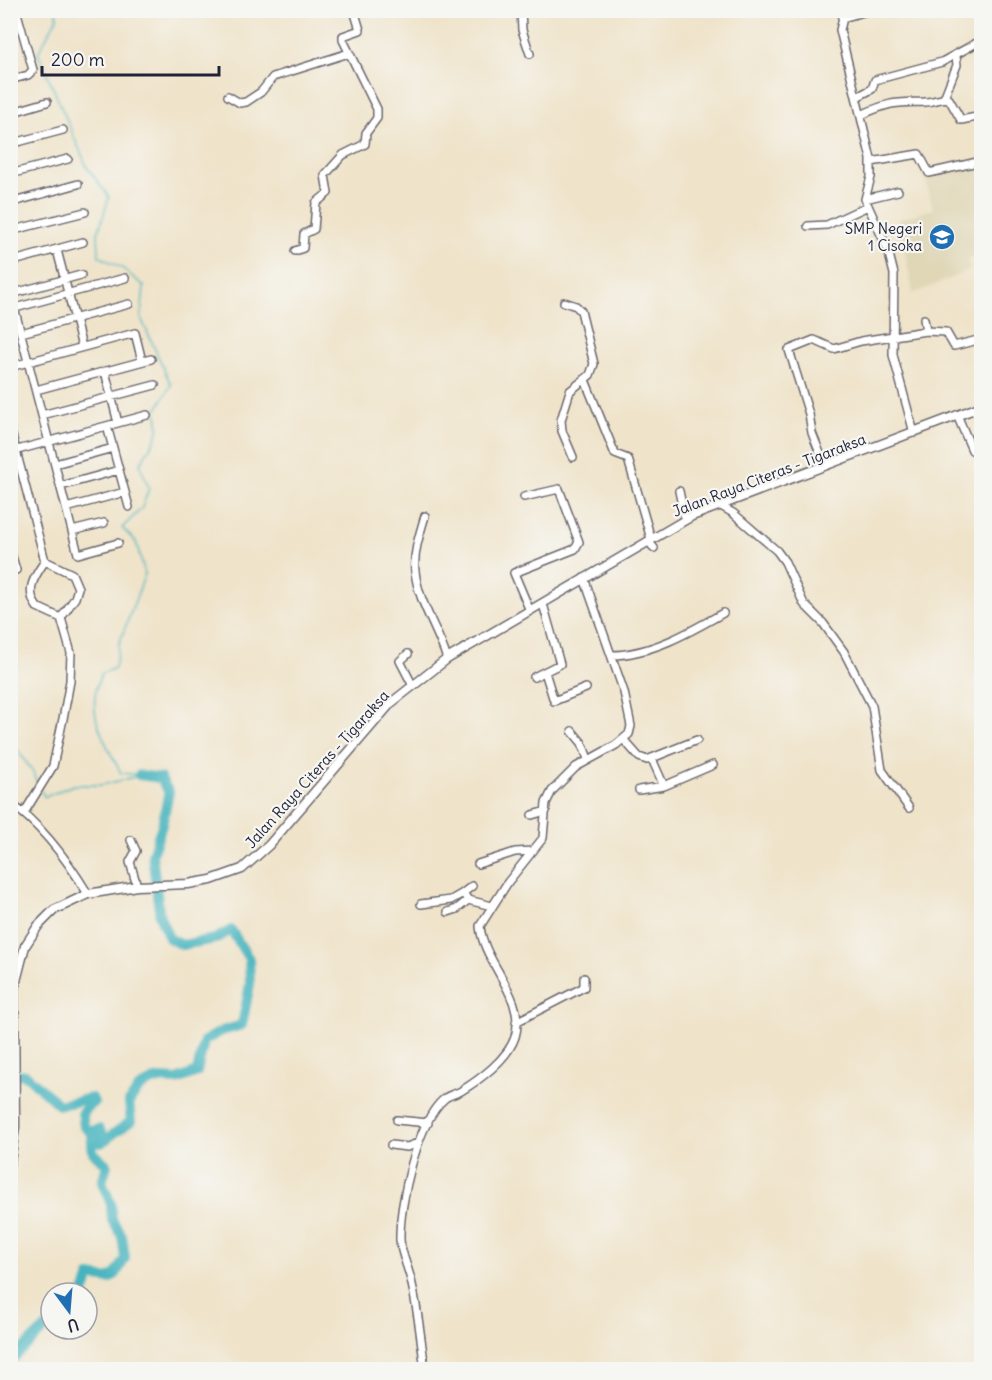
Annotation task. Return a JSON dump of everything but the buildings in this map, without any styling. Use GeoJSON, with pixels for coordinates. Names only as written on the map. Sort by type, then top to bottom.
{"type":"FeatureCollection","features":[{"type":"Feature","properties":{"kind":"main road","name":"Jalan Raya Citeras - Tigaraksa"},"geometry":{"type":"LineString","coordinates":[[10,1162],[15,1127],[12,989],[25,946],[38,926],[54,910],[88,894],[140,886],[211,880],[242,869],[251,863],[391,704],[447,659],[685,520],[981,406]]}},
{"type":"Feature","properties":{"kind":"street"},"geometry":{"type":"LineString","coordinates":[[295,251],[303,248],[304,234],[314,229],[317,201],[328,193],[325,175],[343,155],[365,144],[366,133],[377,118],[376,103],[363,84],[343,36],[360,30],[354,10]]}},
{"type":"Feature","properties":{"kind":"street"},"geometry":{"type":"LineString","coordinates":[[521,10],[522,30],[530,54]]}},
{"type":"Feature","properties":{"kind":"street"},"geometry":{"type":"LineString","coordinates":[[871,10],[844,14],[840,30],[871,162],[872,177],[866,203],[888,250],[894,274],[893,337],[896,374],[914,433]]}},
{"type":"Feature","properties":{"kind":"street"},"geometry":{"type":"LineString","coordinates":[[10,80],[28,75],[33,70],[17,13]]}},
{"type":"Feature","properties":{"kind":"street"},"geometry":{"type":"LineString","coordinates":[[857,97],[869,92],[878,79],[956,56],[981,40]]}},
{"type":"Feature","properties":{"kind":"street"},"geometry":{"type":"LineString","coordinates":[[228,96],[240,103],[246,102],[261,92],[273,77],[349,53]]}},
{"type":"Feature","properties":{"kind":"street"},"geometry":{"type":"LineString","coordinates":[[944,98],[957,65],[956,56]]}},
{"type":"Feature","properties":{"kind":"street"},"geometry":{"type":"LineString","coordinates":[[861,115],[888,103],[925,102],[944,98],[949,99],[962,121],[981,116]]}},
{"type":"Feature","properties":{"kind":"street"},"geometry":{"type":"LineString","coordinates":[[10,113],[47,102]]}},
{"type":"Feature","properties":{"kind":"street"},"geometry":{"type":"LineString","coordinates":[[10,144],[63,130]]}},
{"type":"Feature","properties":{"kind":"street"},"geometry":{"type":"LineString","coordinates":[[871,162],[919,154],[929,173],[981,161]]}},
{"type":"Feature","properties":{"kind":"street"},"geometry":{"type":"LineString","coordinates":[[10,174],[68,159]]}},
{"type":"Feature","properties":{"kind":"street"},"geometry":{"type":"LineString","coordinates":[[10,203],[78,184]]}},
{"type":"Feature","properties":{"kind":"street"},"geometry":{"type":"LineString","coordinates":[[808,226],[826,225],[866,203],[898,191]]}},
{"type":"Feature","properties":{"kind":"street"},"geometry":{"type":"LineString","coordinates":[[10,231],[85,212]]}},
{"type":"Feature","properties":{"kind":"street"},"geometry":{"type":"LineString","coordinates":[[10,262],[83,243]]}},
{"type":"Feature","properties":{"kind":"street"},"geometry":{"type":"LineString","coordinates":[[57,250],[82,348]]}},
{"type":"Feature","properties":{"kind":"street"},"geometry":{"type":"LineString","coordinates":[[81,275],[11,293],[78,554],[118,543]]}},
{"type":"Feature","properties":{"kind":"street"},"geometry":{"type":"LineString","coordinates":[[15,308],[125,278]]}},
{"type":"Feature","properties":{"kind":"street"},"geometry":{"type":"LineString","coordinates":[[564,302],[576,306],[581,311],[594,364],[585,380],[570,391],[561,420],[562,431],[573,457]]}},
{"type":"Feature","properties":{"kind":"street"},"geometry":{"type":"LineString","coordinates":[[21,333],[129,304]]}},
{"type":"Feature","properties":{"kind":"street"},"geometry":{"type":"LineString","coordinates":[[924,319],[926,331]]}},
{"type":"Feature","properties":{"kind":"street"},"geometry":{"type":"LineString","coordinates":[[825,466],[812,433],[809,414],[789,350],[814,340],[834,350],[861,341],[926,331],[946,332],[954,346],[981,339]]}},
{"type":"Feature","properties":{"kind":"street"},"geometry":{"type":"LineString","coordinates":[[10,367],[135,333],[142,361]]}},
{"type":"Feature","properties":{"kind":"street"},"geometry":{"type":"LineString","coordinates":[[36,390],[151,359]]}},
{"type":"Feature","properties":{"kind":"street"},"geometry":{"type":"LineString","coordinates":[[105,371],[118,423]]}},
{"type":"Feature","properties":{"kind":"street"},"geometry":{"type":"LineString","coordinates":[[585,380],[615,454],[628,459],[649,540],[654,548]]}},
{"type":"Feature","properties":{"kind":"street"},"geometry":{"type":"LineString","coordinates":[[42,415],[155,385]]}},
{"type":"Feature","properties":{"kind":"street"},"geometry":{"type":"LineString","coordinates":[[13,451],[147,415]]}},
{"type":"Feature","properties":{"kind":"street"},"geometry":{"type":"LineString","coordinates":[[957,415],[972,450]]}},
{"type":"Feature","properties":{"kind":"street"},"geometry":{"type":"LineString","coordinates":[[108,426],[129,507]]}},
{"type":"Feature","properties":{"kind":"street"},"geometry":{"type":"LineString","coordinates":[[10,428],[13,451],[45,561],[32,582],[30,592],[38,607],[61,618],[71,653],[70,681],[53,766],[24,813]]}},
{"type":"Feature","properties":{"kind":"street"},"geometry":{"type":"LineString","coordinates":[[55,464],[113,448]]}},
{"type":"Feature","properties":{"kind":"street"},"geometry":{"type":"LineString","coordinates":[[61,486],[119,470]]}},
{"type":"Feature","properties":{"kind":"street"},"geometry":{"type":"LineString","coordinates":[[524,497],[559,489],[579,543],[575,549],[514,573],[530,611]]}},
{"type":"Feature","properties":{"kind":"street"},"geometry":{"type":"LineString","coordinates":[[679,491],[685,520]]}},
{"type":"Feature","properties":{"kind":"street"},"geometry":{"type":"LineString","coordinates":[[66,508],[125,492]]}},
{"type":"Feature","properties":{"kind":"street"},"geometry":{"type":"LineString","coordinates":[[719,505],[733,513],[777,551],[785,562],[804,604],[823,623],[844,652],[872,706],[882,770],[909,808]]}},
{"type":"Feature","properties":{"kind":"street"},"geometry":{"type":"LineString","coordinates":[[425,516],[414,569],[419,593],[440,635],[447,659]]}},
{"type":"Feature","properties":{"kind":"street"},"geometry":{"type":"LineString","coordinates":[[72,531],[104,523]]}},
{"type":"Feature","properties":{"kind":"street"},"geometry":{"type":"LineString","coordinates":[[10,550],[16,570],[10,572]]}},
{"type":"Feature","properties":{"kind":"street"},"geometry":{"type":"LineString","coordinates":[[45,561],[65,570],[77,582],[78,593],[61,618]]}},
{"type":"Feature","properties":{"kind":"street"},"geometry":{"type":"LineString","coordinates":[[425,1370],[411,1280],[400,1242],[406,1195],[418,1143],[444,1099],[474,1081],[506,1052],[515,1037],[516,1022],[506,987],[483,946],[482,918],[543,838],[548,797],[557,785],[588,759],[624,740],[631,726],[611,655],[584,578]]}},
{"type":"Feature","properties":{"kind":"street"},"geometry":{"type":"LineString","coordinates":[[534,677],[560,664],[543,604]]}},
{"type":"Feature","properties":{"kind":"street"},"geometry":{"type":"LineString","coordinates":[[611,655],[627,655],[662,643],[698,628],[723,613]]}},
{"type":"Feature","properties":{"kind":"street"},"geometry":{"type":"LineString","coordinates":[[408,654],[400,662],[413,686]]}},
{"type":"Feature","properties":{"kind":"street"},"geometry":{"type":"LineString","coordinates":[[545,672],[554,701],[586,688]]}},
{"type":"Feature","properties":{"kind":"street"},"geometry":{"type":"LineString","coordinates":[[572,730],[584,745],[588,759]]}},
{"type":"Feature","properties":{"kind":"street"},"geometry":{"type":"LineString","coordinates":[[624,740],[639,758],[652,759],[697,740]]}},
{"type":"Feature","properties":{"kind":"street"},"geometry":{"type":"LineString","coordinates":[[652,759],[664,786]]}},
{"type":"Feature","properties":{"kind":"street"},"geometry":{"type":"LineString","coordinates":[[639,790],[664,786],[713,765]]}},
{"type":"Feature","properties":{"kind":"street"},"geometry":{"type":"LineString","coordinates":[[10,803],[24,813],[72,868],[88,894]]}},
{"type":"Feature","properties":{"kind":"street"},"geometry":{"type":"LineString","coordinates":[[532,814],[546,811]]}},
{"type":"Feature","properties":{"kind":"street"},"geometry":{"type":"LineString","coordinates":[[131,840],[136,851],[130,862],[140,886]]}},
{"type":"Feature","properties":{"kind":"street"},"geometry":{"type":"LineString","coordinates":[[478,864],[515,852],[533,851]]}},
{"type":"Feature","properties":{"kind":"street"},"geometry":{"type":"LineString","coordinates":[[421,904],[451,900],[472,885]]}},
{"type":"Feature","properties":{"kind":"street"},"geometry":{"type":"LineString","coordinates":[[463,893],[468,900],[492,906]]}},
{"type":"Feature","properties":{"kind":"street"},"geometry":{"type":"LineString","coordinates":[[448,912],[458,909],[468,900]]}},
{"type":"Feature","properties":{"kind":"street"},"geometry":{"type":"LineString","coordinates":[[516,1022],[584,987],[584,978]]}},
{"type":"Feature","properties":{"kind":"street"},"geometry":{"type":"LineString","coordinates":[[397,1120],[428,1123]]}},
{"type":"Feature","properties":{"kind":"street"},"geometry":{"type":"LineString","coordinates":[[391,1145],[407,1147],[418,1143]]}},
{"type":"Feature","properties":{"kind":"shaded area","name":"SMP Negeri 1 Cisoka"},"geometry":{"type":"Polygon","coordinates":[[[981,158],[981,255],[967,259],[970,270],[913,294],[899,219],[933,209],[924,173],[981,158]]]}},
{"type":"Feature","properties":{"kind":"waterway"},"geometry":{"type":"LineString","coordinates":[[57,10],[57,18],[38,53],[87,167],[109,197],[98,233],[99,256],[122,268],[144,286],[141,318],[171,385],[156,411],[157,435],[140,465],[149,488],[142,508],[122,528],[136,542],[145,574],[119,644],[115,668],[102,673],[95,700],[98,725],[121,773],[139,775]]}},
{"type":"Feature","properties":{"kind":"waterway"},"geometry":{"type":"LineString","coordinates":[[10,739],[33,772],[37,784]]}},
{"type":"Feature","properties":{"kind":"waterway"},"geometry":{"type":"LineString","coordinates":[[88,1281],[90,1276],[109,1279],[116,1274],[125,1258],[122,1236],[112,1220],[111,1204],[102,1182],[107,1165],[93,1152],[91,1137],[101,1143],[131,1121],[129,1102],[140,1087],[157,1079],[177,1080],[197,1072],[204,1041],[222,1031],[242,1025],[250,984],[249,959],[231,930],[215,939],[182,945],[169,938],[160,917],[152,855],[162,825],[169,792],[160,778],[139,775]]}},
{"type":"Feature","properties":{"kind":"waterway"},"geometry":{"type":"LineString","coordinates":[[41,791],[45,797],[73,785],[102,785],[138,776]]}},
{"type":"Feature","properties":{"kind":"waterway"},"geometry":{"type":"LineString","coordinates":[[10,1073],[26,1075],[59,1105],[92,1098],[94,1102],[82,1112],[84,1126],[89,1131],[99,1129],[106,1140]]}},
{"type":"Feature","properties":{"kind":"waterway"},"geometry":{"type":"LineString","coordinates":[[10,1361],[39,1334]]}},
{"type":"Feature","properties":{"kind":"place","name":"SMP Negeri 1 Cisoka"},"geometry":{"type":"Point","coordinates":[942,237]}}]}
